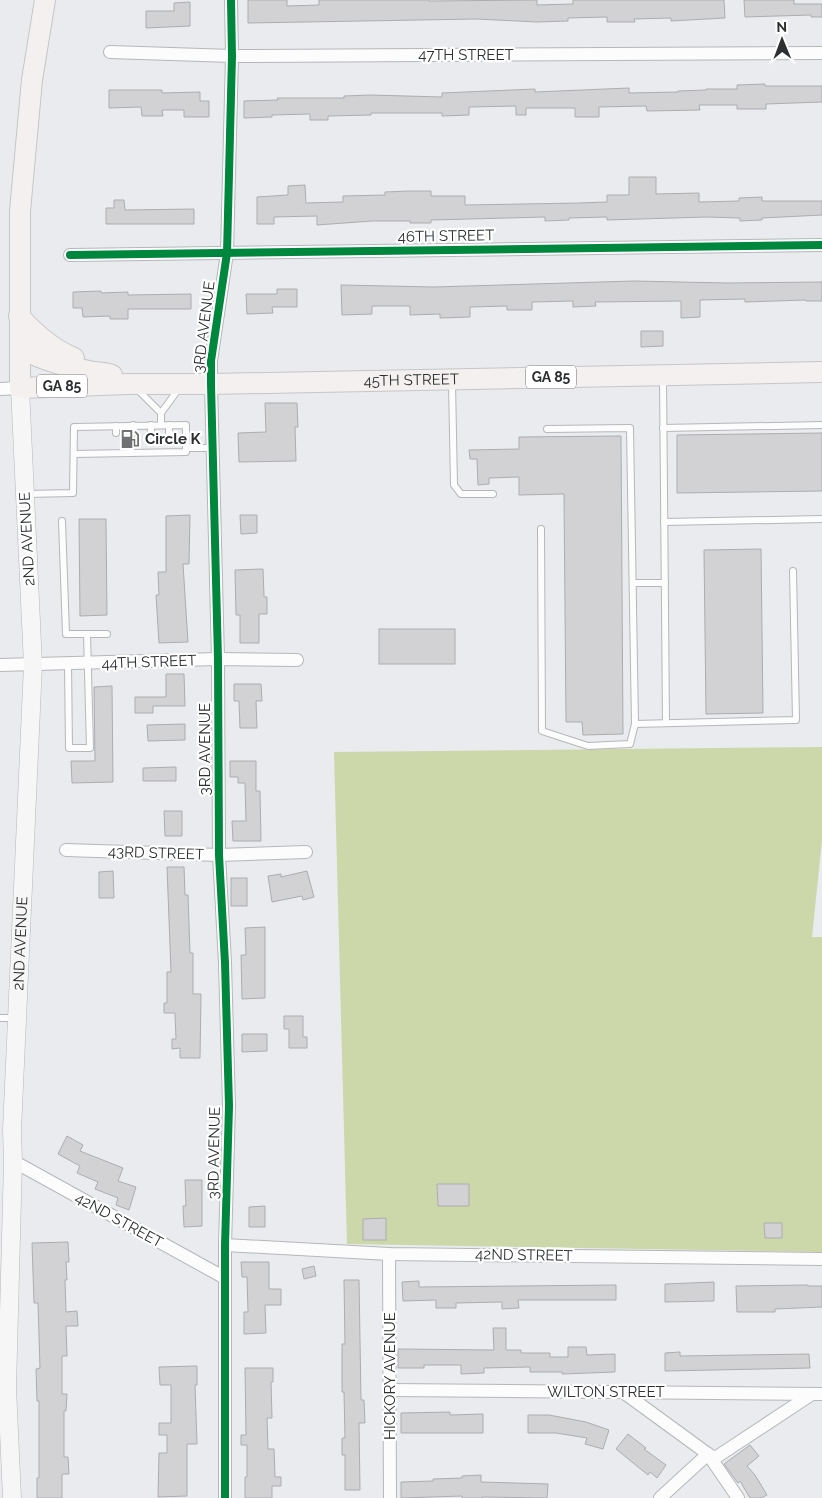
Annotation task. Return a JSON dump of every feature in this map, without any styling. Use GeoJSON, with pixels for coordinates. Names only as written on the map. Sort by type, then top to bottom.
{"type":"FeatureCollection","features":[{"type":"Feature","properties":{"kind":"main road"},"geometry":{"type":"LineString","coordinates":[[20,388],[20,211],[32,80],[45,0]]}},
{"type":"Feature","properties":{"kind":"main road"},"geometry":{"type":"LineString","coordinates":[[20,316],[33,332],[50,345],[66,354],[102,367],[107,373]]}},
{"type":"Feature","properties":{"kind":"main road"},"geometry":{"type":"LineString","coordinates":[[20,346],[34,356],[86,371],[107,373],[128,384]]}},
{"type":"Feature","properties":{"kind":"main road","name":"45TH STREET"},"geometry":{"type":"LineString","coordinates":[[20,388],[128,384],[822,372]]}},
{"type":"Feature","properties":{"kind":"main road","name":"2ND AVENUE"},"geometry":{"type":"LineString","coordinates":[[12,1498],[4,1388],[13,1161],[6,1128],[9,1018],[33,665],[20,388]]}},
{"type":"Feature","properties":{"kind":"street","name":"3RD AVENUE"},"geometry":{"type":"LineString","coordinates":[[225,1498],[225,1278],[229,1106],[225,963],[219,855],[218,659],[211,361],[227,253],[232,56],[231,0]]}},
{"type":"Feature","properties":{"kind":"street","name":"47TH STREET"},"geometry":{"type":"LineString","coordinates":[[110,52],[232,56],[822,53]]}},
{"type":"Feature","properties":{"kind":"street","name":"46TH STREET"},"geometry":{"type":"LineString","coordinates":[[70,255],[822,245]]}},
{"type":"Feature","properties":{"kind":"street","name":"45TH STREET"},"geometry":{"type":"LineString","coordinates":[[0,389],[20,388]]}},
{"type":"Feature","properties":{"kind":"street","name":"44TH STREET"},"geometry":{"type":"LineString","coordinates":[[0,665],[218,659],[297,660]]}},
{"type":"Feature","properties":{"kind":"street","name":"43RD STREET"},"geometry":{"type":"LineString","coordinates":[[66,850],[219,855],[306,852]]}},
{"type":"Feature","properties":{"kind":"street","name":"42ND STREET"},"geometry":{"type":"LineString","coordinates":[[13,1161],[225,1278]]}},
{"type":"Feature","properties":{"kind":"street","name":"42ND STREET"},"geometry":{"type":"LineString","coordinates":[[226,1245],[389,1254],[822,1259]]}},
{"type":"Feature","properties":{"kind":"street","name":"HICKORY AVENUE"},"geometry":{"type":"LineString","coordinates":[[389,1254],[390,1498]]}},
{"type":"Feature","properties":{"kind":"street","name":"WILTON STREET"},"geometry":{"type":"LineString","coordinates":[[391,1390],[817,1394]]}},
{"type":"Feature","properties":{"kind":"street"},"geometry":{"type":"LineString","coordinates":[[623,1392],[715,1458],[817,1394]]}},
{"type":"Feature","properties":{"kind":"street"},"geometry":{"type":"LineString","coordinates":[[660,1498],[708,1454]]}},
{"type":"Feature","properties":{"kind":"street"},"geometry":{"type":"LineString","coordinates":[[708,1454],[738,1498]]}},
{"type":"Feature","properties":{"kind":"lane"},"geometry":{"type":"LineString","coordinates":[[663,375],[666,723]]}},
{"type":"Feature","properties":{"kind":"lane"},"geometry":{"type":"LineString","coordinates":[[452,379],[454,485],[461,494],[493,494]]}},
{"type":"Feature","properties":{"kind":"lane"},"geometry":{"type":"LineString","coordinates":[[161,424],[161,413],[184,383]]}},
{"type":"Feature","properties":{"kind":"lane"},"geometry":{"type":"LineString","coordinates":[[128,384],[139,390],[161,413]]}},
{"type":"Feature","properties":{"kind":"lane"},"geometry":{"type":"LineString","coordinates":[[133,425],[134,433]]}},
{"type":"Feature","properties":{"kind":"lane"},"geometry":{"type":"LineString","coordinates":[[151,425],[151,433]]}},
{"type":"Feature","properties":{"kind":"lane"},"geometry":{"type":"LineString","coordinates":[[169,425],[169,432]]}},
{"type":"Feature","properties":{"kind":"lane"},"geometry":{"type":"LineString","coordinates":[[24,494],[74,493],[74,454],[74,427],[101,430],[116,426],[186,425],[186,452],[169,449],[151,453],[134,449],[117,453],[74,454]]}},
{"type":"Feature","properties":{"kind":"lane"},"geometry":{"type":"LineString","coordinates":[[116,426],[116,434]]}},
{"type":"Feature","properties":{"kind":"lane"},"geometry":{"type":"LineString","coordinates":[[663,428],[822,426]]}},
{"type":"Feature","properties":{"kind":"lane"},"geometry":{"type":"LineString","coordinates":[[541,529],[542,731],[588,746],[630,744],[635,724],[630,428],[547,429]]}},
{"type":"Feature","properties":{"kind":"lane"},"geometry":{"type":"LineString","coordinates":[[88,445],[88,454]]}},
{"type":"Feature","properties":{"kind":"lane"},"geometry":{"type":"LineString","coordinates":[[101,445],[101,453]]}},
{"type":"Feature","properties":{"kind":"lane"},"geometry":{"type":"LineString","coordinates":[[116,445],[117,453]]}},
{"type":"Feature","properties":{"kind":"lane"},"geometry":{"type":"LineString","coordinates":[[151,445],[151,453]]}},
{"type":"Feature","properties":{"kind":"lane"},"geometry":{"type":"LineString","coordinates":[[186,448],[213,448]]}},
{"type":"Feature","properties":{"kind":"lane"},"geometry":{"type":"LineString","coordinates":[[664,522],[822,519]]}},
{"type":"Feature","properties":{"kind":"lane"},"geometry":{"type":"LineString","coordinates":[[62,521],[66,634],[107,634]]}},
{"type":"Feature","properties":{"kind":"lane"},"geometry":{"type":"LineString","coordinates":[[635,724],[796,720],[793,571]]}},
{"type":"Feature","properties":{"kind":"lane"},"geometry":{"type":"LineString","coordinates":[[633,583],[665,583]]}},
{"type":"Feature","properties":{"kind":"lane"},"geometry":{"type":"LineString","coordinates":[[68,664],[69,748],[90,748],[87,634]]}},
{"type":"Feature","properties":{"kind":"green space"},"geometry":{"type":"Polygon","coordinates":[[[822,747],[822,840],[812,937],[822,937],[822,1252],[347,1244],[334,752],[822,747]]]}},
{"type":"Feature","properties":{"kind":"building"},"geometry":{"type":"Polygon","coordinates":[[[248,0],[287,0],[287,6],[319,5],[319,0],[537,0],[537,5],[573,4],[573,0],[724,0],[725,18],[671,21],[671,18],[634,19],[635,22],[607,22],[607,17],[568,18],[568,21],[537,22],[476,19],[248,23],[248,0]]]}},
{"type":"Feature","properties":{"kind":"building"},"geometry":{"type":"Polygon","coordinates":[[[744,0],[794,0],[794,4],[822,4],[822,17],[811,17],[811,15],[745,17],[744,0]]]}},
{"type":"Feature","properties":{"kind":"building"},"geometry":{"type":"Polygon","coordinates":[[[190,2],[190,26],[146,28],[146,11],[174,11],[174,3],[190,2]]]}},
{"type":"Feature","properties":{"kind":"building"},"geometry":{"type":"Polygon","coordinates":[[[765,84],[765,86],[822,86],[822,102],[766,104],[766,109],[737,109],[737,105],[699,105],[700,110],[647,111],[646,106],[599,107],[599,117],[575,117],[575,108],[526,108],[526,115],[516,115],[516,106],[469,107],[469,115],[442,116],[442,113],[371,113],[371,115],[328,116],[328,120],[310,120],[310,114],[244,118],[244,101],[278,100],[277,98],[344,98],[344,96],[370,95],[442,97],[442,93],[535,89],[535,92],[629,88],[629,93],[678,92],[706,89],[737,89],[737,85],[765,84]]]}},
{"type":"Feature","properties":{"kind":"building"},"geometry":{"type":"Polygon","coordinates":[[[109,90],[162,90],[162,93],[200,92],[200,101],[209,101],[209,117],[184,117],[184,110],[162,110],[163,116],[142,116],[141,107],[109,108],[109,90]]]}},
{"type":"Feature","properties":{"kind":"building"},"geometry":{"type":"Polygon","coordinates":[[[629,177],[656,177],[656,194],[699,193],[699,202],[739,201],[739,198],[762,197],[762,201],[822,201],[822,215],[740,221],[740,218],[707,217],[607,220],[607,217],[545,221],[545,217],[431,220],[431,223],[372,221],[317,225],[317,216],[274,217],[274,224],[257,224],[257,197],[288,195],[288,186],[305,185],[306,203],[343,202],[343,196],[385,195],[385,192],[431,191],[431,196],[465,196],[465,205],[579,203],[607,202],[607,195],[629,195],[629,177]]]}},
{"type":"Feature","properties":{"kind":"building"},"geometry":{"type":"Polygon","coordinates":[[[114,200],[124,200],[125,210],[194,209],[194,224],[106,224],[106,208],[114,208],[114,200]]]}},
{"type":"Feature","properties":{"kind":"building"},"geometry":{"type":"Polygon","coordinates":[[[634,281],[727,283],[822,282],[822,301],[745,302],[745,299],[700,300],[700,317],[681,318],[681,301],[595,302],[596,306],[573,307],[573,301],[532,302],[532,310],[507,310],[507,306],[470,307],[470,317],[440,318],[440,314],[410,315],[410,306],[372,306],[372,314],[342,315],[341,285],[434,287],[634,281]]]}},
{"type":"Feature","properties":{"kind":"building"},"geometry":{"type":"Polygon","coordinates":[[[277,289],[297,289],[297,307],[272,307],[273,313],[247,314],[246,294],[277,294],[277,289]]]}},
{"type":"Feature","properties":{"kind":"building"},"geometry":{"type":"Polygon","coordinates":[[[101,291],[101,293],[128,292],[128,295],[191,294],[191,309],[128,309],[128,319],[110,319],[110,316],[83,317],[82,308],[73,308],[73,292],[101,291]]]}},
{"type":"Feature","properties":{"kind":"building"},"geometry":{"type":"Polygon","coordinates":[[[641,331],[663,331],[663,346],[641,347],[641,331]]]}},
{"type":"Feature","properties":{"kind":"building"},"geometry":{"type":"Polygon","coordinates":[[[265,403],[297,403],[298,427],[295,427],[296,461],[239,462],[238,433],[266,432],[265,403]]]}},
{"type":"Feature","properties":{"kind":"building"},"geometry":{"type":"Polygon","coordinates":[[[822,433],[822,491],[677,493],[677,435],[822,433]]]}},
{"type":"Feature","properties":{"kind":"building"},"geometry":{"type":"Polygon","coordinates":[[[621,436],[623,734],[583,735],[582,722],[566,722],[564,494],[519,495],[519,477],[489,478],[489,484],[478,485],[477,459],[470,459],[469,450],[519,449],[519,437],[621,436]]]}},
{"type":"Feature","properties":{"kind":"building"},"geometry":{"type":"Polygon","coordinates":[[[190,515],[189,564],[183,564],[188,642],[159,643],[156,595],[159,595],[158,572],[166,572],[166,516],[190,515]]]}},
{"type":"Feature","properties":{"kind":"building"},"geometry":{"type":"Polygon","coordinates":[[[240,515],[257,515],[257,533],[241,534],[240,515]]]}},
{"type":"Feature","properties":{"kind":"building"},"geometry":{"type":"Polygon","coordinates":[[[79,519],[106,519],[107,615],[80,616],[79,519]]]}},
{"type":"Feature","properties":{"kind":"building"},"geometry":{"type":"Polygon","coordinates":[[[761,549],[763,713],[706,714],[704,550],[761,549]]]}},
{"type":"Feature","properties":{"kind":"building"},"geometry":{"type":"Polygon","coordinates":[[[263,569],[264,597],[267,597],[267,614],[259,614],[259,643],[240,643],[240,615],[236,615],[235,570],[263,569]]]}},
{"type":"Feature","properties":{"kind":"building"},"geometry":{"type":"Polygon","coordinates":[[[379,629],[455,629],[455,664],[379,664],[379,629]]]}},
{"type":"Feature","properties":{"kind":"building"},"geometry":{"type":"Polygon","coordinates":[[[166,674],[184,674],[185,706],[153,706],[153,713],[135,713],[135,697],[166,697],[166,674]]]}},
{"type":"Feature","properties":{"kind":"building"},"geometry":{"type":"Polygon","coordinates":[[[234,684],[261,684],[262,701],[256,701],[257,728],[240,728],[239,701],[234,701],[234,684]]]}},
{"type":"Feature","properties":{"kind":"building"},"geometry":{"type":"Polygon","coordinates":[[[112,686],[113,782],[72,783],[71,761],[95,761],[94,687],[112,686]]]}},
{"type":"Feature","properties":{"kind":"building"},"geometry":{"type":"Polygon","coordinates":[[[185,724],[185,740],[148,741],[147,725],[185,724]]]}},
{"type":"Feature","properties":{"kind":"building"},"geometry":{"type":"Polygon","coordinates":[[[230,761],[256,761],[256,791],[260,791],[261,841],[233,841],[232,821],[246,821],[245,783],[238,783],[238,777],[230,777],[230,761]]]}},
{"type":"Feature","properties":{"kind":"building"},"geometry":{"type":"Polygon","coordinates":[[[176,767],[176,781],[143,781],[143,768],[176,767]]]}},
{"type":"Feature","properties":{"kind":"building"},"geometry":{"type":"Polygon","coordinates":[[[164,811],[182,811],[182,836],[165,836],[164,811]]]}},
{"type":"Feature","properties":{"kind":"building"},"geometry":{"type":"Polygon","coordinates":[[[167,867],[184,867],[185,895],[188,895],[190,953],[193,953],[193,994],[201,994],[200,1058],[180,1058],[180,1048],[172,1049],[172,1039],[176,1039],[175,1013],[164,1013],[164,1003],[167,1003],[167,972],[171,972],[167,867]]]}},
{"type":"Feature","properties":{"kind":"building"},"geometry":{"type":"Polygon","coordinates":[[[113,871],[114,898],[99,898],[99,872],[113,871]]]}},
{"type":"Feature","properties":{"kind":"building"},"geometry":{"type":"Polygon","coordinates":[[[307,871],[314,897],[303,900],[302,896],[272,902],[268,876],[281,874],[281,877],[307,871]]]}},
{"type":"Feature","properties":{"kind":"building"},"geometry":{"type":"Polygon","coordinates":[[[231,878],[247,878],[247,906],[231,906],[231,878]]]}},
{"type":"Feature","properties":{"kind":"building"},"geometry":{"type":"Polygon","coordinates":[[[265,927],[265,998],[242,999],[241,955],[246,955],[245,928],[265,927]]]}},
{"type":"Feature","properties":{"kind":"building"},"geometry":{"type":"Polygon","coordinates":[[[284,1016],[303,1016],[303,1037],[307,1037],[307,1048],[289,1048],[289,1029],[284,1029],[284,1016]]]}},
{"type":"Feature","properties":{"kind":"building"},"geometry":{"type":"Polygon","coordinates":[[[242,1034],[267,1034],[267,1051],[242,1052],[242,1034]]]}},
{"type":"Feature","properties":{"kind":"building"},"geometry":{"type":"Polygon","coordinates":[[[67,1136],[83,1145],[80,1151],[123,1168],[118,1181],[136,1187],[129,1210],[116,1205],[118,1198],[95,1189],[98,1182],[77,1173],[80,1166],[58,1154],[67,1136]]]}},
{"type":"Feature","properties":{"kind":"building"},"geometry":{"type":"Polygon","coordinates":[[[185,1180],[202,1180],[202,1226],[184,1227],[183,1206],[186,1206],[185,1180]]]}},
{"type":"Feature","properties":{"kind":"building"},"geometry":{"type":"Polygon","coordinates":[[[437,1184],[469,1184],[469,1206],[438,1206],[437,1184]]]}},
{"type":"Feature","properties":{"kind":"building"},"geometry":{"type":"Polygon","coordinates":[[[265,1206],[265,1227],[249,1227],[249,1207],[265,1206]]]}},
{"type":"Feature","properties":{"kind":"building"},"geometry":{"type":"Polygon","coordinates":[[[386,1218],[386,1240],[363,1240],[363,1219],[386,1218]]]}},
{"type":"Feature","properties":{"kind":"building"},"geometry":{"type":"Polygon","coordinates":[[[764,1223],[782,1223],[782,1238],[765,1238],[764,1223]]]}},
{"type":"Feature","properties":{"kind":"building"},"geometry":{"type":"Polygon","coordinates":[[[68,1242],[69,1262],[66,1262],[67,1280],[65,1280],[66,1312],[77,1311],[78,1326],[66,1326],[67,1356],[62,1356],[62,1394],[67,1394],[66,1411],[64,1411],[64,1457],[68,1457],[69,1474],[62,1474],[62,1498],[37,1498],[37,1478],[39,1478],[39,1401],[37,1401],[36,1369],[40,1368],[38,1303],[34,1303],[32,1243],[68,1242]]]}},
{"type":"Feature","properties":{"kind":"building"},"geometry":{"type":"Polygon","coordinates":[[[241,1262],[269,1262],[269,1289],[281,1289],[281,1305],[265,1305],[266,1333],[244,1334],[244,1312],[248,1312],[247,1277],[242,1277],[241,1262]]]}},
{"type":"Feature","properties":{"kind":"building"},"geometry":{"type":"Polygon","coordinates":[[[314,1266],[316,1276],[304,1279],[302,1269],[314,1266]]]}},
{"type":"Feature","properties":{"kind":"building"},"geometry":{"type":"Polygon","coordinates":[[[344,1280],[359,1280],[361,1400],[364,1400],[365,1423],[359,1423],[360,1490],[345,1490],[345,1455],[342,1455],[342,1438],[345,1438],[344,1392],[342,1392],[342,1344],[345,1344],[344,1280]]]}},
{"type":"Feature","properties":{"kind":"building"},"geometry":{"type":"Polygon","coordinates":[[[419,1281],[419,1287],[616,1285],[616,1300],[518,1300],[519,1308],[502,1309],[502,1302],[456,1303],[456,1308],[436,1308],[436,1300],[403,1301],[402,1282],[419,1281]]]}},
{"type":"Feature","properties":{"kind":"building"},"geometry":{"type":"Polygon","coordinates":[[[714,1282],[714,1301],[665,1302],[665,1284],[714,1282]]]}},
{"type":"Feature","properties":{"kind":"building"},"geometry":{"type":"Polygon","coordinates":[[[736,1286],[822,1286],[822,1307],[775,1309],[775,1312],[737,1312],[736,1286]]]}},
{"type":"Feature","properties":{"kind":"building"},"geometry":{"type":"Polygon","coordinates":[[[493,1328],[506,1328],[506,1350],[521,1350],[521,1353],[550,1353],[550,1357],[568,1357],[568,1347],[586,1347],[587,1355],[615,1354],[615,1372],[562,1374],[562,1372],[530,1372],[530,1367],[484,1368],[484,1373],[461,1374],[461,1365],[424,1365],[424,1368],[398,1368],[398,1349],[494,1350],[493,1328]]]}},
{"type":"Feature","properties":{"kind":"building"},"geometry":{"type":"Polygon","coordinates":[[[680,1352],[680,1356],[809,1354],[810,1368],[665,1371],[665,1353],[680,1352]]]}},
{"type":"Feature","properties":{"kind":"building"},"geometry":{"type":"Polygon","coordinates":[[[197,1366],[197,1385],[195,1385],[197,1444],[187,1444],[187,1496],[158,1497],[159,1453],[167,1453],[167,1435],[159,1435],[159,1423],[171,1423],[171,1385],[160,1385],[159,1367],[197,1366]]]}},
{"type":"Feature","properties":{"kind":"building"},"geometry":{"type":"Polygon","coordinates":[[[245,1368],[273,1368],[273,1382],[271,1382],[272,1418],[267,1418],[268,1449],[274,1449],[275,1477],[281,1477],[281,1486],[272,1486],[272,1498],[245,1498],[247,1445],[241,1445],[241,1435],[246,1435],[245,1368]]]}},
{"type":"Feature","properties":{"kind":"building"},"geometry":{"type":"Polygon","coordinates":[[[450,1412],[450,1415],[483,1414],[483,1433],[401,1433],[401,1413],[450,1412]]]}},
{"type":"Feature","properties":{"kind":"building"},"geometry":{"type":"Polygon","coordinates":[[[528,1415],[549,1415],[586,1422],[609,1430],[603,1449],[585,1444],[587,1438],[556,1433],[528,1433],[528,1415]]]}},
{"type":"Feature","properties":{"kind":"building"},"geometry":{"type":"Polygon","coordinates":[[[628,1434],[646,1448],[644,1449],[666,1465],[657,1478],[650,1472],[648,1475],[616,1449],[628,1434]]]}},
{"type":"Feature","properties":{"kind":"building"},"geometry":{"type":"Polygon","coordinates":[[[750,1445],[759,1456],[747,1466],[767,1495],[761,1498],[750,1498],[740,1481],[738,1483],[724,1464],[750,1445]]]}},
{"type":"Feature","properties":{"kind":"building"},"geometry":{"type":"Polygon","coordinates":[[[481,1475],[481,1482],[548,1484],[547,1498],[462,1498],[462,1496],[401,1498],[401,1482],[433,1481],[433,1479],[481,1475]]]}},
{"type":"Feature","properties":{"kind":"cycle path"},"geometry":{"type":"LineString","coordinates":[[225,1498],[225,1245],[229,1106],[225,963],[219,855],[218,659],[211,361],[227,253],[232,56],[231,0]]}},
{"type":"Feature","properties":{"kind":"cycle path"},"geometry":{"type":"LineString","coordinates":[[70,255],[822,245]]}},
{"type":"Feature","properties":{"kind":"place","name":"Circle K"},"geometry":{"type":"Point","coordinates":[130,439]}}]}
